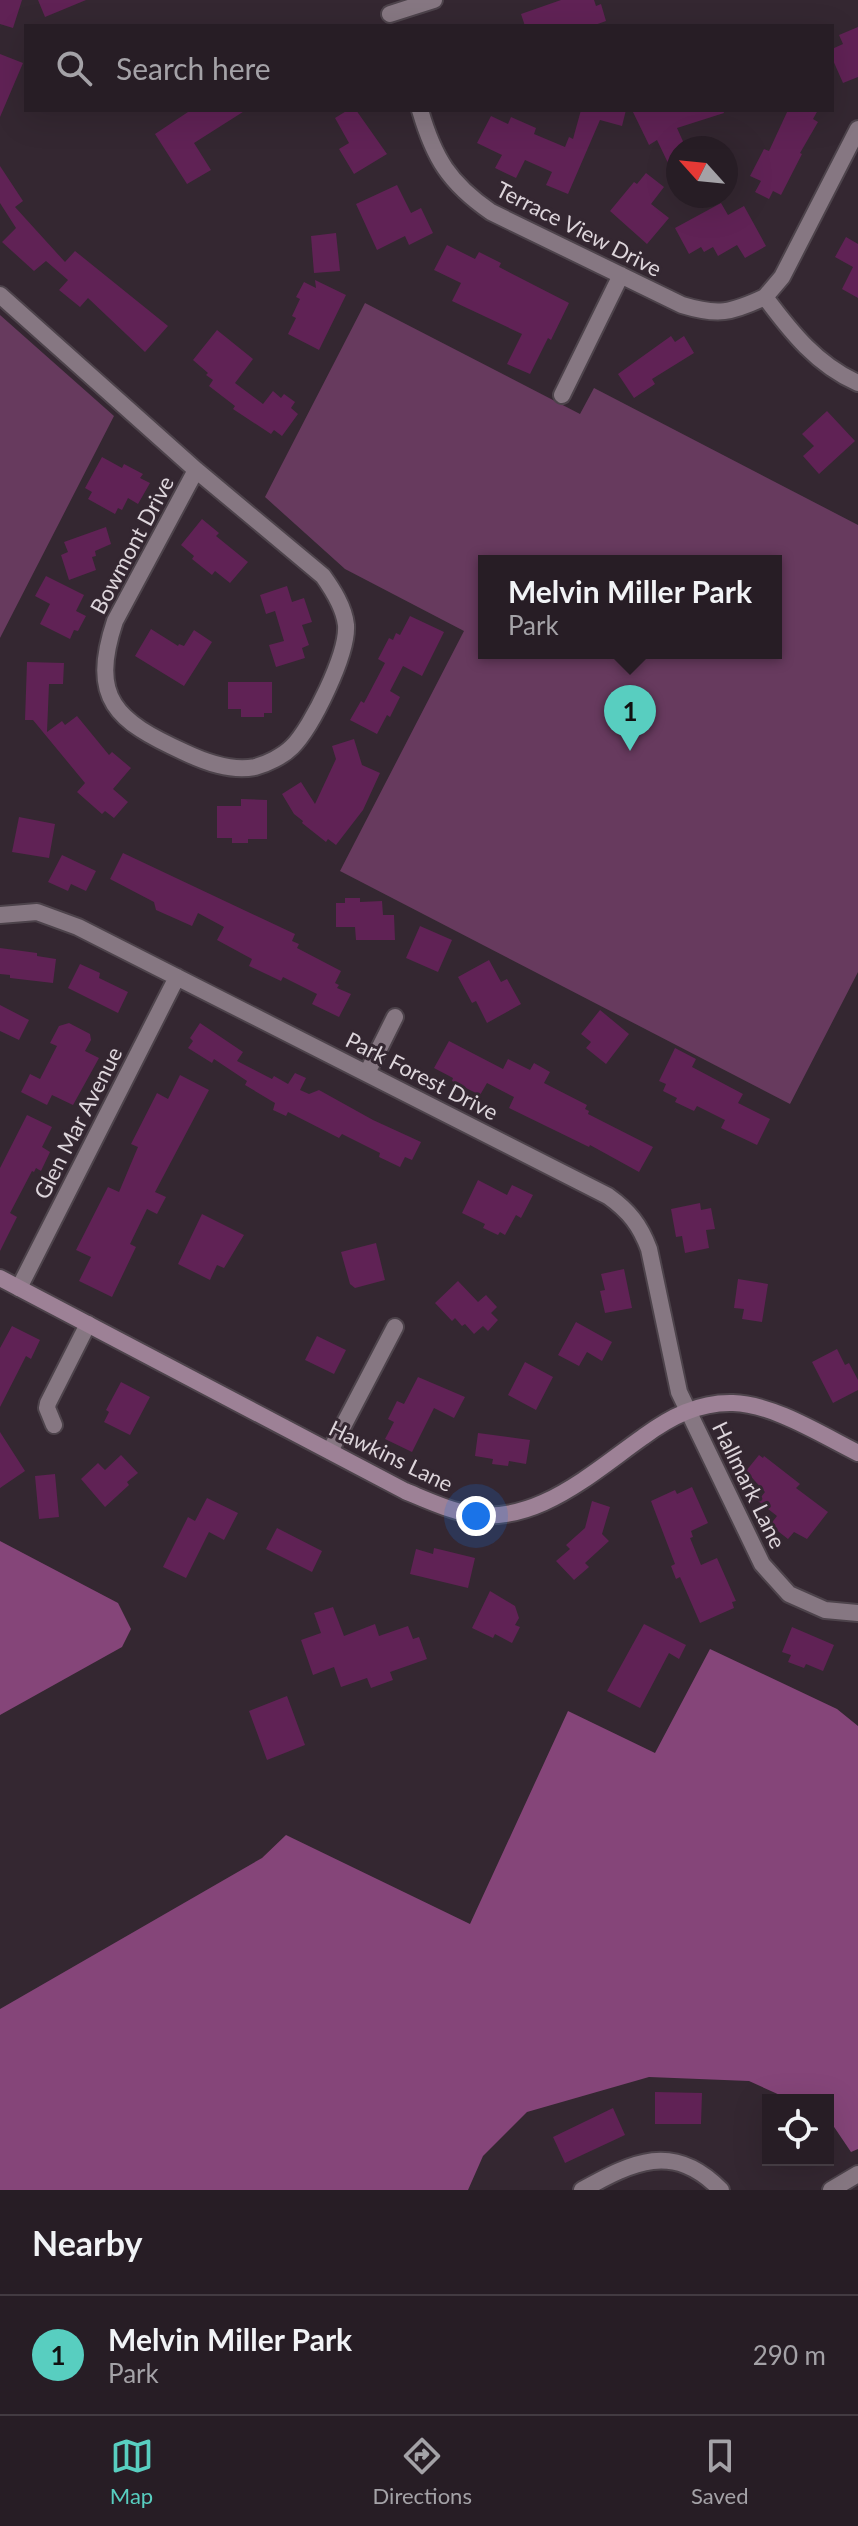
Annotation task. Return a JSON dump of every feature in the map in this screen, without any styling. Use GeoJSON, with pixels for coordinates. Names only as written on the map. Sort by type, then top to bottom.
{"type":"FeatureCollection","features":[{"type":"Feature","properties":{"kind":"street"},"geometry":{"type":"LineString","coordinates":[[390,13],[434,0]]}},
{"type":"Feature","properties":{"kind":"street","name":"Terrace View Drive"},"geometry":{"type":"LineString","coordinates":[[421,112],[429,142],[444,170],[467,195],[491,212],[682,305],[709,313],[741,309],[765,297]]}},
{"type":"Feature","properties":{"kind":"street"},"geometry":{"type":"LineString","coordinates":[[858,129],[782,277],[765,297],[789,330],[815,357],[840,375],[858,383]]}},
{"type":"Feature","properties":{"kind":"street"},"geometry":{"type":"LineString","coordinates":[[562,395],[621,275]]}},
{"type":"Feature","properties":{"kind":"street","name":"Bowmont Drive"},"geometry":{"type":"LineString","coordinates":[[0,295],[196,470],[323,576],[341,608],[346,626],[339,664],[303,734],[273,760],[256,767],[238,768],[207,761],[136,728],[121,714],[103,672],[106,648],[115,621],[196,470]]}},
{"type":"Feature","properties":{"kind":"street","name":"Park Forest Drive"},"geometry":{"type":"LineString","coordinates":[[0,915],[37,912],[78,927],[608,1196],[628,1210],[642,1229],[649,1249],[679,1392],[688,1410]]}},
{"type":"Feature","properties":{"kind":"street","name":"Glen Mar Avenue"},"geometry":{"type":"LineString","coordinates":[[19,1288],[177,977]]}},
{"type":"Feature","properties":{"kind":"street"},"geometry":{"type":"LineString","coordinates":[[367,1073],[395,1017]]}},
{"type":"Feature","properties":{"kind":"street","name":"Hawkins Lane"},"geometry":{"type":"LineString","coordinates":[[0,1278],[405,1491],[460,1512],[488,1515],[518,1512],[541,1505],[572,1488],[664,1422],[688,1410],[708,1405],[733,1403],[755,1406],[858,1453]]}},
{"type":"Feature","properties":{"kind":"street"},"geometry":{"type":"LineString","coordinates":[[54,1425],[48,1403],[88,1324]]}},
{"type":"Feature","properties":{"kind":"street"},"geometry":{"type":"LineString","coordinates":[[330,1451],[395,1327]]}},
{"type":"Feature","properties":{"kind":"street","name":"Hallmark Lane"},"geometry":{"type":"LineString","coordinates":[[688,1410],[762,1564],[789,1594],[825,1610],[858,1613]]}},
{"type":"Feature","properties":{"kind":"street"},"geometry":{"type":"LineString","coordinates":[[582,2190],[625,2167],[657,2160],[694,2170],[721,2190]]}},
{"type":"Feature","properties":{"kind":"street"},"geometry":{"type":"LineString","coordinates":[[831,2190],[857,2176]]}},
{"type":"Feature","properties":{"kind":"shaded area"},"geometry":{"type":"Polygon","coordinates":[[[365,303],[580,414],[594,388],[858,525],[858,972],[790,1104],[340,871],[464,631],[345,569],[265,497],[365,303]]]}},
{"type":"Feature","properties":{"kind":"shaded area"},"geometry":{"type":"Polygon","coordinates":[[[0,315],[114,416],[0,638],[0,315]]]}},
{"type":"Feature","properties":{"kind":"shaded area"},"geometry":{"type":"Polygon","coordinates":[[[0,1541],[118,1603],[131,1629],[122,1647],[0,1715],[0,1541]]]}},
{"type":"Feature","properties":{"kind":"shaded area"},"geometry":{"type":"Polygon","coordinates":[[[710,1649],[837,1709],[858,1726],[858,2149],[851,2152],[834,2127],[834,2094],[778,2094],[749,2081],[649,2077],[527,2112],[483,2156],[468,2190],[0,2190],[0,2009],[262,1858],[286,1835],[470,1924],[568,1711],[655,1753],[710,1649]]]}},
{"type":"Feature","properties":{"kind":"building"},"geometry":{"type":"Polygon","coordinates":[[[0,0],[22,0],[13,28],[0,24],[0,0]]]}},
{"type":"Feature","properties":{"kind":"building"},"geometry":{"type":"Polygon","coordinates":[[[38,0],[86,0],[45,17],[38,0]]]}},
{"type":"Feature","properties":{"kind":"building"},"geometry":{"type":"Polygon","coordinates":[[[561,0],[594,0],[596,6],[601,4],[606,21],[598,24],[524,24],[521,14],[561,0]]]}},
{"type":"Feature","properties":{"kind":"building"},"geometry":{"type":"Polygon","coordinates":[[[858,27],[858,77],[843,83],[834,63],[834,48],[843,44],[839,35],[858,27]]]}},
{"type":"Feature","properties":{"kind":"building"},"geometry":{"type":"Polygon","coordinates":[[[0,54],[23,63],[0,117],[0,54]]]}},
{"type":"Feature","properties":{"kind":"building"},"geometry":{"type":"Polygon","coordinates":[[[188,112],[243,112],[194,143],[211,170],[187,184],[155,134],[188,112]]]}},
{"type":"Feature","properties":{"kind":"building"},"geometry":{"type":"Polygon","coordinates":[[[345,112],[357,112],[387,154],[354,174],[339,149],[349,143],[335,118],[345,112]]]}},
{"type":"Feature","properties":{"kind":"building"},"geometry":{"type":"Polygon","coordinates":[[[580,112],[626,112],[622,126],[600,120],[568,194],[546,185],[552,172],[525,160],[516,178],[495,168],[502,155],[477,143],[491,116],[508,124],[511,117],[536,128],[534,134],[565,147],[569,137],[573,139],[580,112]]]}},
{"type":"Feature","properties":{"kind":"building"},"geometry":{"type":"Polygon","coordinates":[[[633,112],[724,112],[677,128],[681,136],[666,136],[666,159],[657,140],[649,145],[633,112]]]}},
{"type":"Feature","properties":{"kind":"building"},"geometry":{"type":"Polygon","coordinates":[[[787,112],[817,112],[813,119],[818,122],[781,195],[773,191],[769,199],[755,192],[761,181],[750,176],[764,149],[769,151],[787,112]]]}},
{"type":"Feature","properties":{"kind":"building"},"geometry":{"type":"Polygon","coordinates":[[[0,166],[23,201],[15,207],[65,262],[75,251],[168,326],[145,352],[88,298],[80,307],[59,290],[68,280],[46,261],[34,271],[2,242],[16,228],[0,203],[0,166]]]}},
{"type":"Feature","properties":{"kind":"building"},"geometry":{"type":"Polygon","coordinates":[[[646,173],[664,187],[651,204],[669,218],[647,244],[610,211],[634,182],[637,184],[646,173]]]}},
{"type":"Feature","properties":{"kind":"building"},"geometry":{"type":"Polygon","coordinates":[[[397,185],[411,213],[421,208],[433,233],[409,245],[405,236],[377,250],[356,204],[397,185]]]}},
{"type":"Feature","properties":{"kind":"building"},"geometry":{"type":"Polygon","coordinates":[[[744,206],[766,246],[745,258],[737,245],[718,256],[713,247],[704,252],[701,247],[689,254],[675,228],[712,208],[724,208],[728,215],[744,206]]]}},
{"type":"Feature","properties":{"kind":"building"},"geometry":{"type":"Polygon","coordinates":[[[336,233],[340,271],[314,273],[311,236],[336,233]]]}},
{"type":"Feature","properties":{"kind":"building"},"geometry":{"type":"Polygon","coordinates":[[[846,237],[858,244],[858,298],[842,289],[853,267],[835,257],[846,237]]]}},
{"type":"Feature","properties":{"kind":"building"},"geometry":{"type":"Polygon","coordinates":[[[447,245],[475,259],[479,252],[501,263],[499,267],[569,303],[530,374],[507,364],[522,334],[452,301],[461,283],[434,270],[447,245]]]}},
{"type":"Feature","properties":{"kind":"building"},"geometry":{"type":"Polygon","coordinates":[[[315,280],[346,295],[319,350],[288,334],[296,318],[292,316],[300,299],[296,297],[304,282],[316,288],[315,280]]]}},
{"type":"Feature","properties":{"kind":"building"},"geometry":{"type":"Polygon","coordinates":[[[217,330],[253,359],[235,383],[263,404],[273,391],[281,398],[284,394],[295,402],[291,408],[298,414],[282,436],[274,430],[271,434],[233,409],[235,406],[209,386],[213,380],[193,360],[217,330]]]}},
{"type":"Feature","properties":{"kind":"building"},"geometry":{"type":"Polygon","coordinates":[[[671,336],[675,342],[684,336],[694,353],[652,379],[655,384],[634,398],[618,374],[671,336]]]}},
{"type":"Feature","properties":{"kind":"building"},"geometry":{"type":"Polygon","coordinates":[[[827,411],[855,441],[819,474],[803,456],[814,446],[802,434],[827,411]]]}},
{"type":"Feature","properties":{"kind":"building"},"geometry":{"type":"Polygon","coordinates":[[[102,457],[122,468],[124,464],[143,474],[140,478],[150,483],[138,504],[128,498],[122,510],[118,508],[115,514],[88,499],[92,492],[85,488],[102,457]]]}},
{"type":"Feature","properties":{"kind":"building"},"geometry":{"type":"Polygon","coordinates":[[[202,519],[219,533],[216,536],[248,562],[230,583],[215,571],[212,575],[192,559],[194,556],[181,545],[202,519]]]}},
{"type":"Feature","properties":{"kind":"building"},"geometry":{"type":"Polygon","coordinates":[[[106,527],[111,544],[95,551],[96,556],[92,557],[96,570],[69,580],[61,555],[68,552],[64,542],[106,527]]]}},
{"type":"Feature","properties":{"kind":"building"},"geometry":{"type":"Polygon","coordinates":[[[46,576],[84,595],[76,611],[86,616],[70,639],[40,624],[50,604],[35,596],[46,576]]]}},
{"type":"Feature","properties":{"kind":"building"},"geometry":{"type":"Polygon","coordinates":[[[287,586],[292,602],[304,598],[312,622],[302,625],[309,645],[302,648],[305,658],[276,667],[269,645],[284,641],[275,611],[266,614],[260,595],[287,586]]]}},
{"type":"Feature","properties":{"kind":"building"},"geometry":{"type":"Polygon","coordinates":[[[410,616],[444,632],[422,676],[403,666],[390,691],[400,697],[377,734],[350,720],[361,701],[364,703],[385,663],[378,659],[389,638],[393,640],[396,633],[400,635],[410,616]]]}},
{"type":"Feature","properties":{"kind":"building"},"geometry":{"type":"Polygon","coordinates":[[[151,629],[178,646],[184,646],[194,630],[212,642],[184,686],[135,656],[151,629]]]}},
{"type":"Feature","properties":{"kind":"building"},"geometry":{"type":"Polygon","coordinates":[[[27,662],[64,663],[63,684],[49,684],[47,732],[62,721],[65,725],[77,716],[109,755],[112,752],[131,768],[113,789],[128,802],[114,818],[105,811],[102,814],[77,792],[85,783],[33,720],[25,720],[27,662]]]}},
{"type":"Feature","properties":{"kind":"building"},"geometry":{"type":"Polygon","coordinates":[[[228,682],[272,682],[272,713],[264,713],[264,717],[241,717],[241,709],[228,709],[228,682]]]}},
{"type":"Feature","properties":{"kind":"building"},"geometry":{"type":"Polygon","coordinates":[[[354,739],[362,765],[380,773],[363,810],[336,845],[328,839],[326,842],[302,823],[282,794],[301,782],[315,804],[336,759],[332,746],[354,739]]]}},
{"type":"Feature","properties":{"kind":"building"},"geometry":{"type":"Polygon","coordinates":[[[241,799],[267,800],[267,839],[232,843],[232,838],[217,838],[217,806],[241,806],[241,799]]]}},
{"type":"Feature","properties":{"kind":"building"},"geometry":{"type":"Polygon","coordinates":[[[19,817],[55,824],[49,858],[12,852],[19,817]]]}},
{"type":"Feature","properties":{"kind":"building"},"geometry":{"type":"Polygon","coordinates":[[[123,853],[295,934],[292,941],[299,944],[297,948],[341,971],[335,983],[339,985],[337,988],[351,994],[339,1017],[312,1004],[317,994],[283,977],[281,981],[249,966],[252,959],[217,940],[224,927],[198,913],[192,926],[156,910],[154,902],[110,879],[123,853]]]}},
{"type":"Feature","properties":{"kind":"building"},"geometry":{"type":"Polygon","coordinates":[[[62,855],[96,871],[86,891],[71,884],[68,891],[48,882],[62,855]]]}},
{"type":"Feature","properties":{"kind":"building"},"geometry":{"type":"Polygon","coordinates":[[[345,898],[360,898],[360,902],[382,901],[383,915],[394,915],[395,940],[356,940],[355,927],[336,927],[336,903],[345,903],[345,898]]]}},
{"type":"Feature","properties":{"kind":"building"},"geometry":{"type":"Polygon","coordinates":[[[420,926],[452,940],[438,972],[406,958],[420,926]]]}},
{"type":"Feature","properties":{"kind":"building"},"geometry":{"type":"Polygon","coordinates":[[[0,948],[56,959],[53,983],[0,974],[0,948]]]}},
{"type":"Feature","properties":{"kind":"building"},"geometry":{"type":"Polygon","coordinates":[[[489,960],[501,982],[507,979],[521,1004],[487,1023],[476,1001],[472,1003],[458,977],[489,960]]]}},
{"type":"Feature","properties":{"kind":"building"},"geometry":{"type":"Polygon","coordinates":[[[80,964],[100,973],[99,978],[128,992],[118,1013],[68,988],[80,964]]]}},
{"type":"Feature","properties":{"kind":"building"},"geometry":{"type":"Polygon","coordinates":[[[0,1005],[29,1020],[19,1040],[0,1031],[0,1005]]]}},
{"type":"Feature","properties":{"kind":"building"},"geometry":{"type":"Polygon","coordinates":[[[600,1010],[629,1034],[606,1064],[586,1048],[591,1042],[581,1034],[600,1010]]]}},
{"type":"Feature","properties":{"kind":"building"},"geometry":{"type":"Polygon","coordinates":[[[69,1023],[90,1034],[91,1040],[85,1051],[99,1058],[73,1105],[52,1095],[47,1105],[21,1092],[30,1074],[40,1079],[57,1046],[50,1043],[59,1026],[69,1023]]]}},
{"type":"Feature","properties":{"kind":"building"},"geometry":{"type":"Polygon","coordinates":[[[200,1023],[243,1052],[237,1061],[288,1084],[295,1073],[306,1078],[300,1090],[309,1094],[319,1090],[421,1142],[412,1160],[405,1157],[400,1167],[342,1134],[339,1138],[288,1112],[286,1116],[273,1110],[275,1103],[245,1085],[247,1081],[214,1059],[212,1063],[188,1048],[193,1041],[190,1038],[200,1023]]]}},
{"type":"Feature","properties":{"kind":"building"},"geometry":{"type":"Polygon","coordinates":[[[449,1041],[503,1069],[508,1059],[530,1070],[534,1063],[550,1072],[544,1083],[587,1105],[585,1109],[589,1111],[588,1114],[653,1147],[639,1172],[590,1145],[509,1108],[514,1097],[487,1083],[480,1095],[452,1081],[453,1078],[434,1068],[449,1041]]]}},
{"type":"Feature","properties":{"kind":"building"},"geometry":{"type":"Polygon","coordinates":[[[675,1048],[696,1059],[692,1067],[743,1094],[738,1103],[770,1119],[757,1145],[721,1128],[725,1120],[697,1106],[694,1111],[675,1102],[677,1098],[663,1091],[666,1084],[659,1081],[675,1048]]]}},
{"type":"Feature","properties":{"kind":"building"},"geometry":{"type":"Polygon","coordinates":[[[180,1075],[209,1090],[155,1192],[166,1197],[157,1214],[147,1209],[130,1244],[136,1247],[112,1297],[79,1281],[91,1257],[76,1250],[108,1187],[119,1192],[138,1147],[131,1144],[157,1093],[168,1099],[180,1075]]]}},
{"type":"Feature","properties":{"kind":"building"},"geometry":{"type":"Polygon","coordinates":[[[27,1115],[52,1127],[42,1147],[50,1152],[41,1171],[36,1168],[32,1171],[10,1213],[17,1217],[0,1251],[0,1168],[27,1115]]]}},
{"type":"Feature","properties":{"kind":"building"},"geometry":{"type":"Polygon","coordinates":[[[478,1180],[507,1195],[512,1185],[533,1195],[521,1218],[516,1215],[505,1235],[483,1228],[485,1224],[462,1213],[478,1180]]]}},
{"type":"Feature","properties":{"kind":"building"},"geometry":{"type":"Polygon","coordinates":[[[700,1203],[701,1210],[711,1208],[715,1229],[706,1230],[709,1248],[685,1253],[682,1236],[676,1237],[671,1209],[700,1203]]]}},
{"type":"Feature","properties":{"kind":"building"},"geometry":{"type":"Polygon","coordinates":[[[202,1214],[244,1235],[224,1268],[217,1265],[210,1280],[178,1264],[202,1214]]]}},
{"type":"Feature","properties":{"kind":"building"},"geometry":{"type":"Polygon","coordinates":[[[376,1243],[385,1280],[355,1288],[350,1284],[341,1252],[376,1243]]]}},
{"type":"Feature","properties":{"kind":"building"},"geometry":{"type":"Polygon","coordinates":[[[624,1269],[632,1308],[605,1313],[600,1291],[605,1290],[601,1274],[624,1269]]]}},
{"type":"Feature","properties":{"kind":"building"},"geometry":{"type":"Polygon","coordinates":[[[738,1279],[768,1284],[762,1322],[742,1319],[744,1309],[734,1308],[738,1279]]]}},
{"type":"Feature","properties":{"kind":"building"},"geometry":{"type":"Polygon","coordinates":[[[458,1281],[478,1302],[486,1295],[497,1307],[491,1313],[498,1320],[488,1331],[483,1326],[474,1334],[455,1318],[452,1321],[435,1303],[458,1281]]]}},
{"type":"Feature","properties":{"kind":"building"},"geometry":{"type":"Polygon","coordinates":[[[576,1322],[612,1342],[602,1361],[587,1352],[579,1366],[558,1355],[576,1322]]]}},
{"type":"Feature","properties":{"kind":"building"},"geometry":{"type":"Polygon","coordinates":[[[12,1326],[40,1340],[31,1359],[26,1356],[0,1407],[0,1348],[12,1326]]]}},
{"type":"Feature","properties":{"kind":"building"},"geometry":{"type":"Polygon","coordinates":[[[317,1336],[346,1350],[334,1374],[305,1360],[317,1336]]]}},
{"type":"Feature","properties":{"kind":"building"},"geometry":{"type":"Polygon","coordinates":[[[837,1349],[858,1380],[858,1390],[833,1403],[812,1362],[837,1349]]]}},
{"type":"Feature","properties":{"kind":"building"},"geometry":{"type":"Polygon","coordinates":[[[525,1362],[553,1377],[536,1410],[508,1395],[525,1362]]]}},
{"type":"Feature","properties":{"kind":"building"},"geometry":{"type":"Polygon","coordinates":[[[418,1377],[465,1397],[454,1418],[434,1408],[412,1452],[385,1439],[394,1422],[388,1419],[397,1401],[404,1404],[418,1377]]]}},
{"type":"Feature","properties":{"kind":"building"},"geometry":{"type":"Polygon","coordinates":[[[121,1382],[150,1397],[130,1435],[104,1422],[109,1412],[106,1410],[121,1382]]]}},
{"type":"Feature","properties":{"kind":"building"},"geometry":{"type":"Polygon","coordinates":[[[0,1432],[25,1471],[0,1488],[0,1432]]]}},
{"type":"Feature","properties":{"kind":"building"},"geometry":{"type":"Polygon","coordinates":[[[478,1433],[530,1440],[526,1464],[509,1461],[508,1466],[492,1464],[493,1459],[475,1456],[478,1433]]]}},
{"type":"Feature","properties":{"kind":"building"},"geometry":{"type":"Polygon","coordinates":[[[121,1455],[138,1473],[105,1507],[81,1479],[98,1463],[105,1470],[121,1455]]]}},
{"type":"Feature","properties":{"kind":"building"},"geometry":{"type":"Polygon","coordinates":[[[759,1455],[800,1484],[796,1488],[828,1512],[807,1539],[794,1532],[788,1539],[770,1525],[777,1516],[758,1501],[765,1492],[746,1471],[759,1455]]]}},
{"type":"Feature","properties":{"kind":"building"},"geometry":{"type":"Polygon","coordinates":[[[55,1474],[59,1517],[39,1519],[35,1476],[55,1474]]]}},
{"type":"Feature","properties":{"kind":"building"},"geometry":{"type":"Polygon","coordinates":[[[692,1487],[708,1523],[691,1531],[693,1537],[690,1538],[701,1565],[717,1558],[736,1601],[732,1602],[734,1608],[700,1623],[680,1577],[676,1579],[671,1566],[675,1564],[651,1501],[675,1490],[677,1494],[692,1487]]]}},
{"type":"Feature","properties":{"kind":"building"},"geometry":{"type":"Polygon","coordinates":[[[207,1498],[238,1513],[224,1540],[209,1532],[186,1578],[163,1567],[188,1517],[195,1521],[207,1498]]]}},
{"type":"Feature","properties":{"kind":"building"},"geometry":{"type":"Polygon","coordinates":[[[592,1501],[610,1507],[602,1534],[609,1541],[585,1563],[589,1567],[574,1580],[556,1561],[570,1549],[566,1545],[585,1528],[592,1501]]]}},
{"type":"Feature","properties":{"kind":"building"},"geometry":{"type":"Polygon","coordinates":[[[277,1528],[322,1551],[312,1572],[266,1549],[277,1528]]]}},
{"type":"Feature","properties":{"kind":"building"},"geometry":{"type":"Polygon","coordinates":[[[434,1548],[475,1558],[468,1588],[410,1574],[416,1549],[433,1554],[434,1548]]]}},
{"type":"Feature","properties":{"kind":"building"},"geometry":{"type":"Polygon","coordinates":[[[490,1591],[515,1606],[519,1618],[515,1625],[520,1627],[512,1643],[495,1634],[493,1638],[472,1628],[490,1591]]]}},
{"type":"Feature","properties":{"kind":"building"},"geometry":{"type":"Polygon","coordinates":[[[333,1607],[344,1636],[375,1624],[379,1636],[408,1626],[413,1639],[419,1637],[427,1659],[390,1672],[393,1680],[371,1688],[367,1678],[341,1687],[334,1667],[313,1675],[301,1640],[321,1633],[314,1613],[333,1607]]]}},
{"type":"Feature","properties":{"kind":"building"},"geometry":{"type":"Polygon","coordinates":[[[644,1624],[686,1645],[679,1659],[669,1653],[640,1708],[607,1691],[644,1624]]]}},
{"type":"Feature","properties":{"kind":"building"},"geometry":{"type":"Polygon","coordinates":[[[792,1627],[834,1645],[823,1671],[806,1664],[804,1668],[788,1662],[791,1655],[782,1652],[792,1627]]]}},
{"type":"Feature","properties":{"kind":"building"},"geometry":{"type":"Polygon","coordinates":[[[287,1696],[305,1745],[267,1760],[249,1711],[287,1696]]]}},
{"type":"Feature","properties":{"kind":"building"},"geometry":{"type":"Polygon","coordinates":[[[655,2092],[702,2093],[701,2124],[655,2124],[655,2092]]]}},
{"type":"Feature","properties":{"kind":"building"},"geometry":{"type":"Polygon","coordinates":[[[613,2108],[625,2135],[565,2163],[553,2137],[613,2108]]]}},
{"type":"Feature","properties":{"kind":"place","name":"Melvin Miller Park"},"geometry":{"type":"Point","coordinates":[630,751]}}]}
